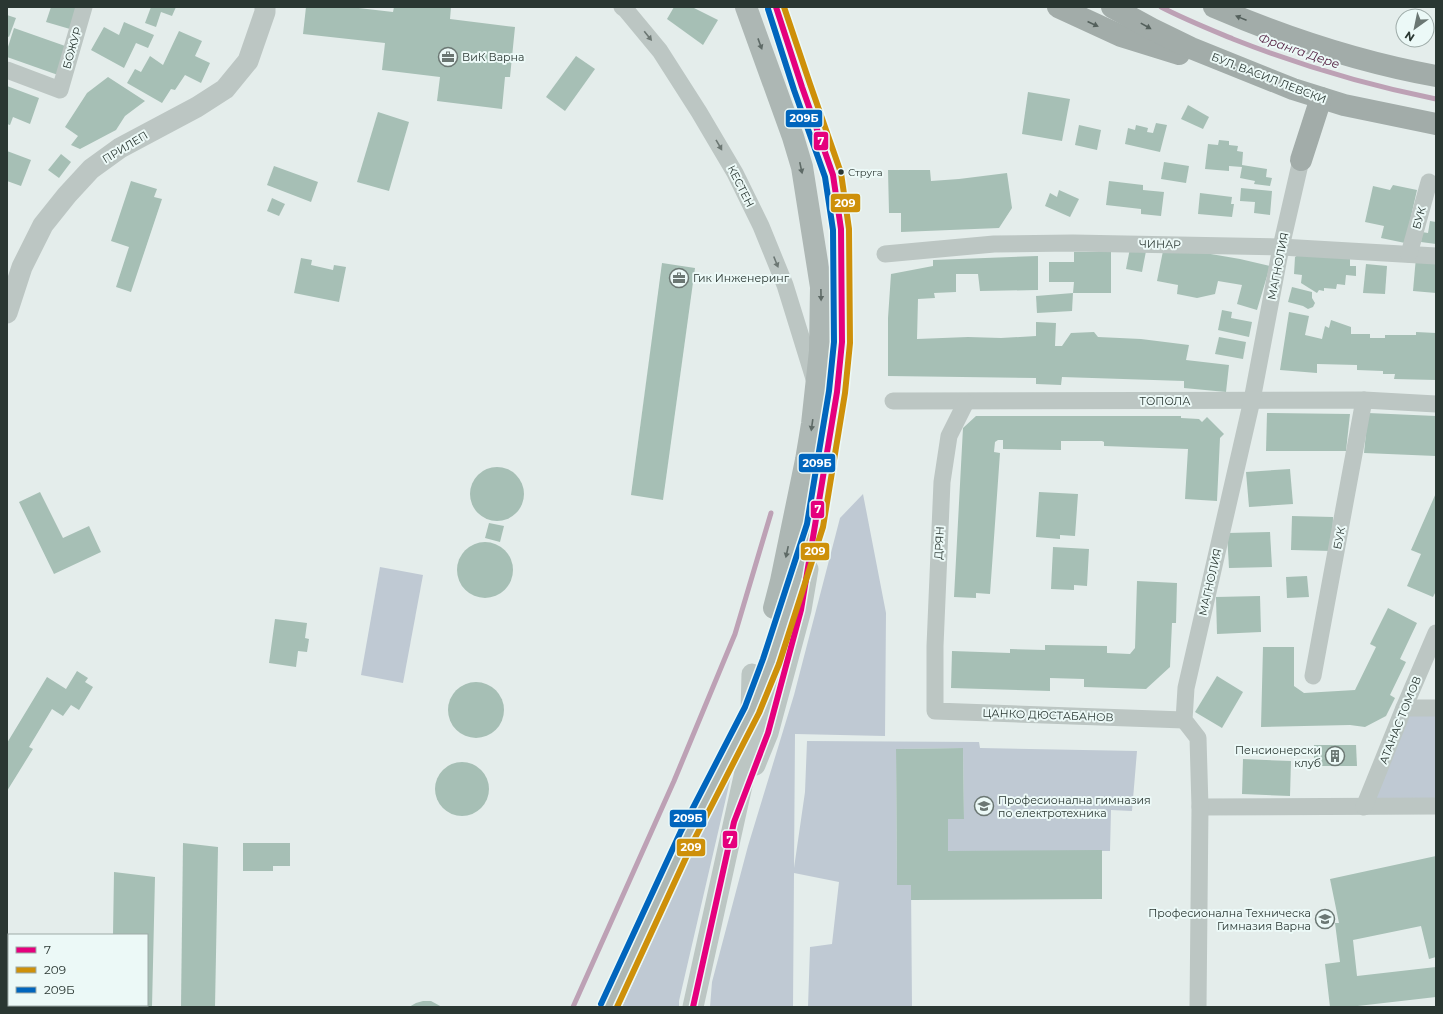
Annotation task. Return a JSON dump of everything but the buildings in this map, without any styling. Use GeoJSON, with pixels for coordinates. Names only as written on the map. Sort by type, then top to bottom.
{"type":"FeatureCollection","features":[{"type":"Feature","properties":{"kind":"highway"},"geometry":{"type":"LineString","coordinates":[[1058,7],[1121,36],[1293,89]]}},
{"type":"Feature","properties":{"kind":"highway","name":"БУЛ. ВАСИЛ ЛЕВСКИ"},"geometry":{"type":"LineString","coordinates":[[1112,7],[1152,29],[1192,48],[1293,89],[1344,105],[1436,124]]}},
{"type":"Feature","properties":{"kind":"highway"},"geometry":{"type":"LineString","coordinates":[[1214,7],[1291,38],[1330,51],[1436,76]]}},
{"type":"Feature","properties":{"kind":"highway"},"geometry":{"type":"LineString","coordinates":[[1252,7],[1330,51]]}},
{"type":"Feature","properties":{"kind":"highway"},"geometry":{"type":"LineString","coordinates":[[1364,60],[1436,64]]}},
{"type":"Feature","properties":{"kind":"highway"},"geometry":{"type":"LineString","coordinates":[[1301,160],[1321,98]]}},
{"type":"Feature","properties":{"kind":"highway"},"geometry":{"type":"LineString","coordinates":[[1344,105],[1436,134]]}},
{"type":"Feature","properties":{"kind":"main road"},"geometry":{"type":"LineString","coordinates":[[596,1007],[752,674],[769,626],[781,581],[806,460],[817,387],[822,322],[821,287],[802,167],[793,137],[746,7]]}},
{"type":"Feature","properties":{"kind":"main road"},"geometry":{"type":"LineString","coordinates":[[608,1007],[688,834],[752,710],[771,662],[815,526],[837,392],[842,342],[841,229],[833,175],[776,7]]}},
{"type":"Feature","properties":{"kind":"street","name":"БОЖУР"},"geometry":{"type":"LineString","coordinates":[[7,70],[60,90],[84,7]]}},
{"type":"Feature","properties":{"kind":"street","name":"ПРИЛЕП"},"geometry":{"type":"LineString","coordinates":[[7,313],[22,267],[43,225],[67,195],[91,169],[120,148],[197,107],[225,89],[248,61],[265,12],[265,7]]}},
{"type":"Feature","properties":{"kind":"street","name":"КЕСТЕН"},"geometry":{"type":"LineString","coordinates":[[622,7],[660,51],[699,112],[735,173],[761,226],[785,285],[817,387]]}},
{"type":"Feature","properties":{"kind":"street","name":"МАГНОЛИЯ"},"geometry":{"type":"LineString","coordinates":[[1184,720],[1186,688],[1252,400],[1281,247],[1301,160]]}},
{"type":"Feature","properties":{"kind":"street","name":"БУК"},"geometry":{"type":"LineString","coordinates":[[1409,254],[1429,182]]}},
{"type":"Feature","properties":{"kind":"street","name":"ЧИНАР"},"geometry":{"type":"LineString","coordinates":[[885,254],[994,244],[1073,242],[1281,247],[1436,256]]}},
{"type":"Feature","properties":{"kind":"street","name":"БУК"},"geometry":{"type":"LineString","coordinates":[[1313,676],[1364,400]]}},
{"type":"Feature","properties":{"kind":"street","name":"ТОПОЛА"},"geometry":{"type":"LineString","coordinates":[[893,401],[1364,400],[1436,404]]}},
{"type":"Feature","properties":{"kind":"street","name":"ДРЯН"},"geometry":{"type":"LineString","coordinates":[[934,688],[942,482],[949,436],[966,402]]}},
{"type":"Feature","properties":{"kind":"street"},"geometry":{"type":"LineString","coordinates":[[734,822],[768,733],[801,610],[815,526]]}},
{"type":"Feature","properties":{"kind":"street","name":"АТАНАС ТОМОВ"},"geometry":{"type":"LineString","coordinates":[[1364,807],[1436,634]]}},
{"type":"Feature","properties":{"kind":"street"},"geometry":{"type":"LineString","coordinates":[[693,1007],[750,749],[752,674]]}},
{"type":"Feature","properties":{"kind":"street","name":"ЦАНКО ДЮСТАБАНОВ"},"geometry":{"type":"LineString","coordinates":[[934,688],[935,711],[1184,720]]}},
{"type":"Feature","properties":{"kind":"street"},"geometry":{"type":"LineString","coordinates":[[1404,708],[1436,708]]}},
{"type":"Feature","properties":{"kind":"street"},"geometry":{"type":"LineString","coordinates":[[1184,720],[1198,738],[1200,807],[1198,1007]]}},
{"type":"Feature","properties":{"kind":"street"},"geometry":{"type":"LineString","coordinates":[[1200,807],[1436,806]]}},
{"type":"Feature","properties":{"kind":"shaded area"},"geometry":{"type":"Polygon","coordinates":[[[863,494],[886,613],[885,736],[795,734],[794,868],[805,792],[807,741],[979,742],[980,748],[1137,751],[1132,811],[1111,810],[1110,851],[948,851],[948,819],[964,819],[963,748],[896,749],[897,885],[911,885],[912,1007],[808,1007],[810,947],[832,944],[839,882],[794,873],[793,1007],[710,1007],[712,982],[748,846],[794,695],[840,518],[863,494]]]}},
{"type":"Feature","properties":{"kind":"shaded area"},"geometry":{"type":"Polygon","coordinates":[[[380,567],[423,575],[403,683],[361,675],[380,567]]]}},
{"type":"Feature","properties":{"kind":"shaded area"},"geometry":{"type":"Polygon","coordinates":[[[1404,708],[1436,708],[1436,806],[1364,807],[1404,708]]]}},
{"type":"Feature","properties":{"kind":"shaded area"},"geometry":{"type":"Polygon","coordinates":[[[735,759],[679,1001],[679,1007],[622,1007],[735,759]]]}},
{"type":"Feature","properties":{"kind":"waterway","name":"Франга Дере"},"geometry":{"type":"LineString","coordinates":[[1161,7],[1233,39],[1333,74],[1436,99]]}},
{"type":"Feature","properties":{"kind":"waterway"},"geometry":{"type":"LineString","coordinates":[[573,1007],[674,781],[735,634],[771,513]]}},
{"type":"Feature","properties":{"kind":"transit line","name":"7"},"geometry":{"type":"LineString","coordinates":[[693,1007],[734,822],[768,733],[801,610],[837,392],[842,342],[841,229],[833,175],[776,7]]}},
{"type":"Feature","properties":{"kind":"transit line","name":"209"},"geometry":{"type":"LineString","coordinates":[[617,1007],[695,838],[759,713],[779,664],[823,527],[845,393],[850,343],[849,229],[841,173],[784,7]]}},
{"type":"Feature","properties":{"kind":"transit line","name":"209Б"},"geometry":{"type":"LineString","coordinates":[[601,1004],[681,831],[745,707],[763,659],[807,524],[829,391],[834,342],[833,230],[825,177],[794,90],[768,9]]}},
{"type":"Feature","properties":{"kind":"place","name":"ВиК Варна"},"geometry":{"type":"Point","coordinates":[448,57]}},
{"type":"Feature","properties":{"kind":"place","name":"Струга"},"geometry":{"type":"Point","coordinates":[841,172]}},
{"type":"Feature","properties":{"kind":"place","name":"Гик Инженеринг"},"geometry":{"type":"Point","coordinates":[679,278]}},
{"type":"Feature","properties":{"kind":"place","name":"Пенсионерски клуб"},"geometry":{"type":"Point","coordinates":[1335,756]}},
{"type":"Feature","properties":{"kind":"place","name":"Професионална гимназия по електротехника"},"geometry":{"type":"Point","coordinates":[984,806]}},
{"type":"Feature","properties":{"kind":"place","name":"Професионална Техническа Гимназия Варна"},"geometry":{"type":"Point","coordinates":[1325,919]}}]}
